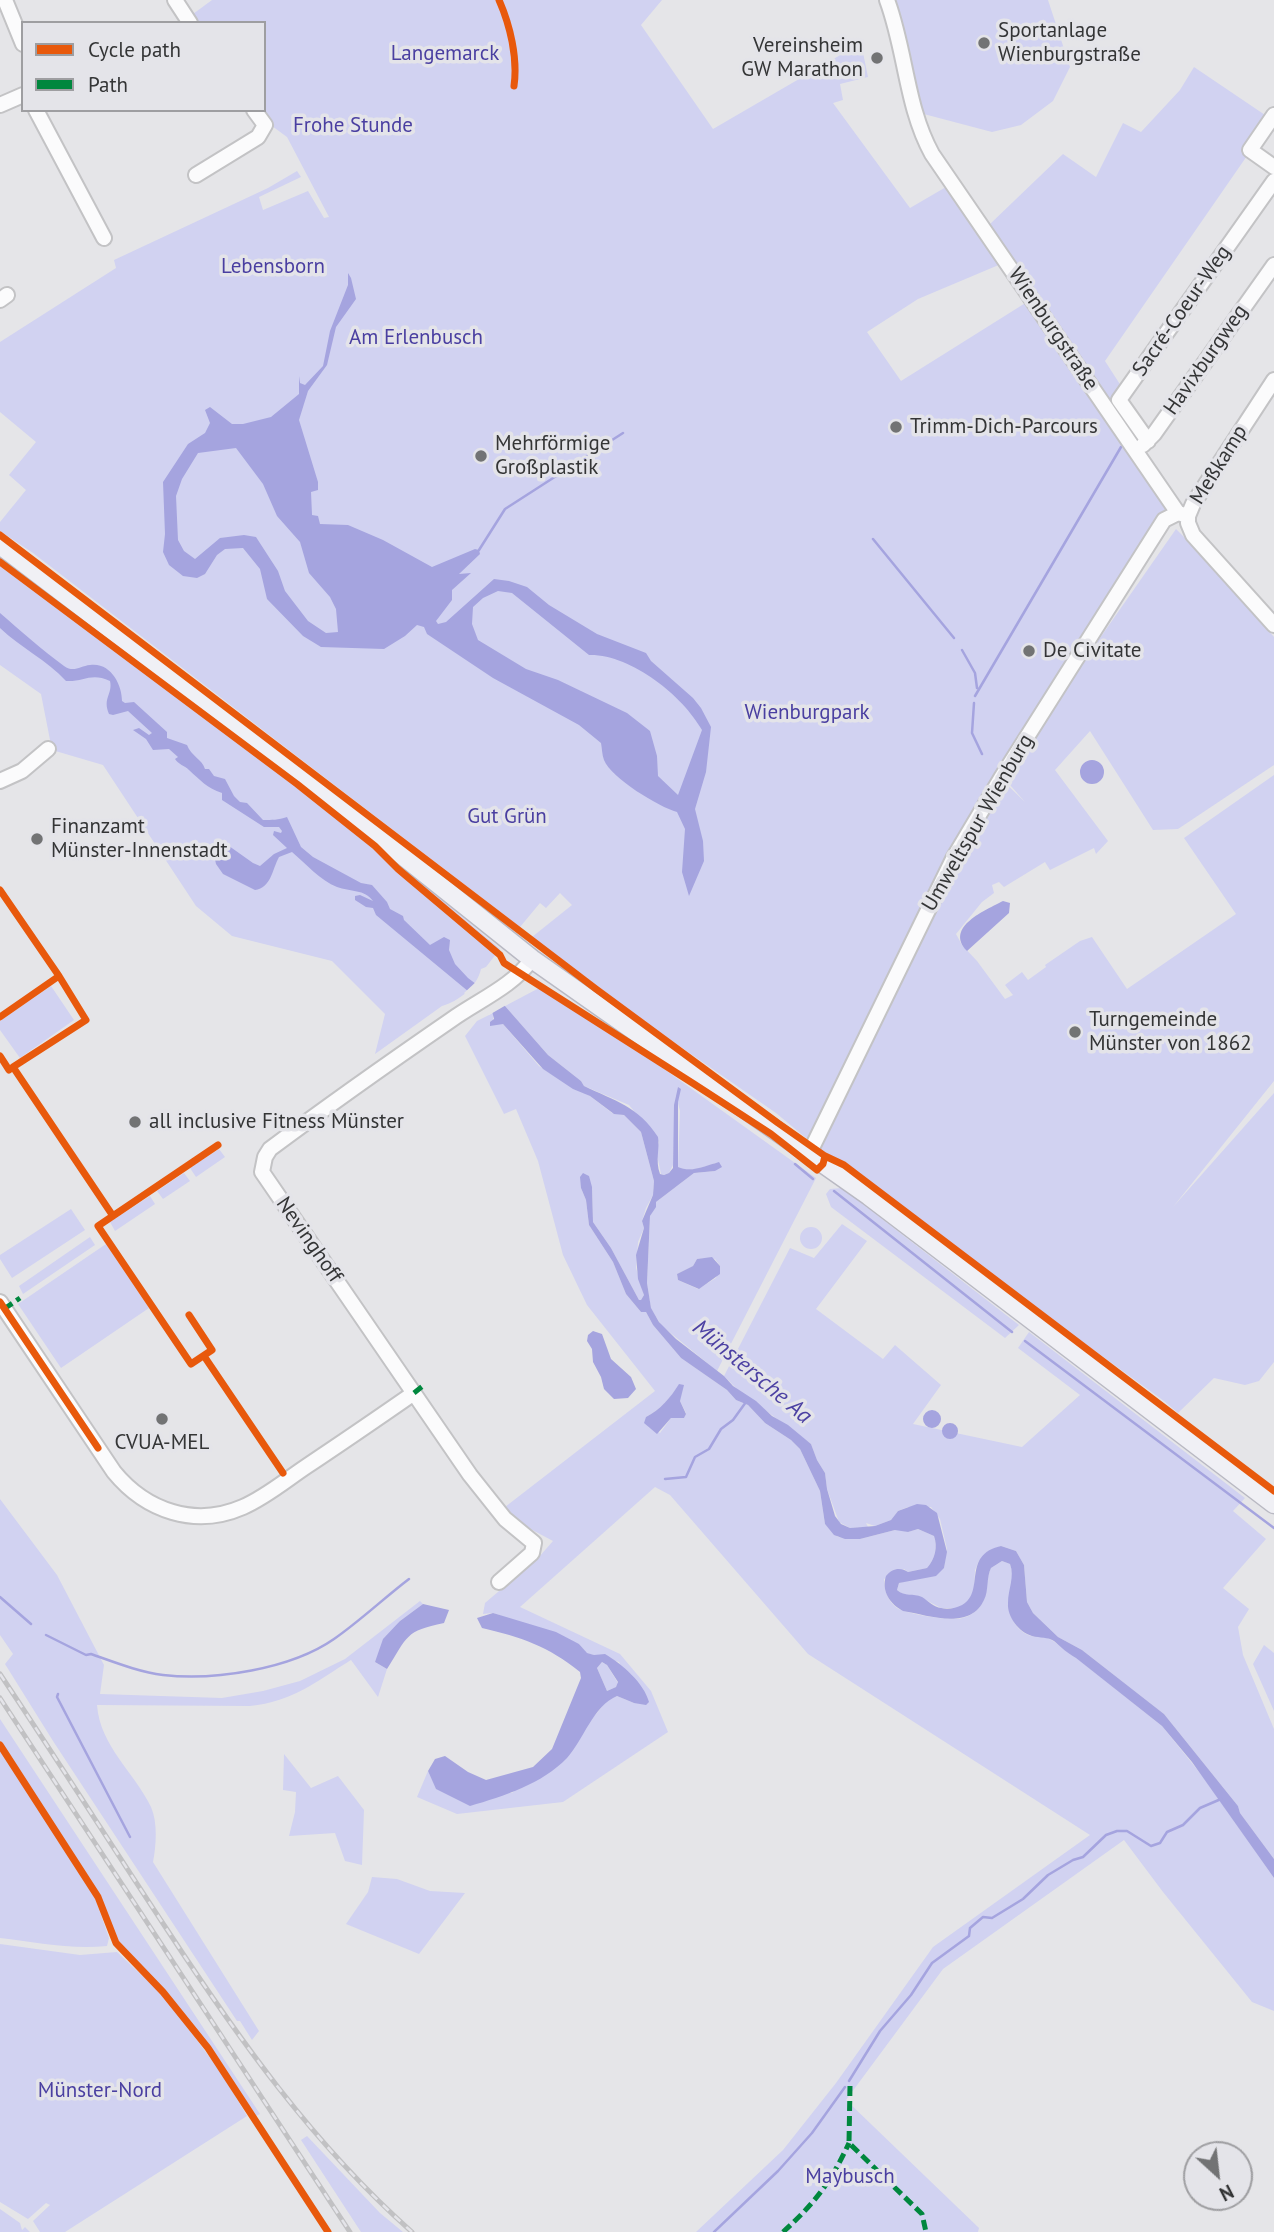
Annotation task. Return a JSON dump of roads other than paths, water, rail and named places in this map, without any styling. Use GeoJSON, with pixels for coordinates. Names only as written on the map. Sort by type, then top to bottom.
{"type":"FeatureCollection","features":[{"type":"Feature","properties":{"kind":"main road"},"geometry":{"type":"LineString","coordinates":[[0,545],[291,767],[532,959],[869,1196],[1274,1504]]}},
{"type":"Feature","properties":{"kind":"street"},"geometry":{"type":"LineString","coordinates":[[5,0],[21,39]]}},
{"type":"Feature","properties":{"kind":"street"},"geometry":{"type":"LineString","coordinates":[[175,0],[182,21]]}},
{"type":"Feature","properties":{"kind":"street","name":"Wienburgstraße"},"geometry":{"type":"LineString","coordinates":[[887,0],[898,34],[916,120],[923,137],[1134,451],[1183,515],[1193,535],[1274,625]]}},
{"type":"Feature","properties":{"kind":"street"},"geometry":{"type":"LineString","coordinates":[[0,105],[21,95]]}},
{"type":"Feature","properties":{"kind":"street"},"geometry":{"type":"LineString","coordinates":[[37,112],[104,238]]}},
{"type":"Feature","properties":{"kind":"street"},"geometry":{"type":"LineString","coordinates":[[196,175],[258,137],[265,125],[255,112]]}},
{"type":"Feature","properties":{"kind":"street"},"geometry":{"type":"LineString","coordinates":[[1274,115],[1250,150],[1274,167]]}},
{"type":"Feature","properties":{"kind":"street","name":"Sacré-Coeur-Weg"},"geometry":{"type":"LineString","coordinates":[[1148,441],[1119,400],[1274,181]]}},
{"type":"Feature","properties":{"kind":"street","name":"Havixburgweg"},"geometry":{"type":"LineString","coordinates":[[1134,451],[1148,441],[1274,265]]}},
{"type":"Feature","properties":{"kind":"street","name":"Meßkamp"},"geometry":{"type":"LineString","coordinates":[[1183,515],[1274,380]]}},
{"type":"Feature","properties":{"kind":"street","name":"Umweltspur Wienburg"},"geometry":{"type":"LineString","coordinates":[[808,1153],[930,904],[967,835],[1164,520],[1183,515]]}},
{"type":"Feature","properties":{"kind":"street"},"geometry":{"type":"LineString","coordinates":[[0,780],[22,771],[48,748]]}},
{"type":"Feature","properties":{"kind":"street","name":"Nevinghoff"},"geometry":{"type":"LineString","coordinates":[[499,1582],[532,1553],[534,1543],[494,1507],[262,1172],[270,1149],[465,1010],[521,975],[532,959]]}},
{"type":"Feature","properties":{"kind":"street"},"geometry":{"type":"LineString","coordinates":[[0,1303],[114,1472],[132,1492],[172,1513],[207,1516],[244,1506],[414,1393]]}},
{"type":"Feature","properties":{"kind":"water"},"geometry":{"type":"Polygon","coordinates":[[[348,273],[356,299],[336,327],[327,365],[308,391],[299,420],[318,482],[318,490],[311,492],[312,515],[318,516],[320,524],[348,525],[383,540],[432,567],[475,549],[479,550],[480,554],[459,574],[471,573],[452,590],[452,600],[436,621],[438,624],[446,622],[494,579],[509,581],[527,587],[549,605],[597,634],[646,653],[651,661],[693,698],[711,727],[706,772],[695,809],[703,841],[704,861],[689,896],[682,872],[685,829],[677,812],[625,783],[608,767],[601,743],[579,725],[493,678],[427,634],[424,627],[417,625],[384,649],[321,647],[303,636],[267,599],[260,569],[243,548],[225,549],[217,555],[205,574],[197,578],[183,576],[169,565],[163,552],[163,482],[188,444],[205,433],[210,423],[205,410],[210,407],[232,424],[243,424],[271,417],[299,394],[299,376],[300,383],[305,385],[323,366],[330,331],[348,285],[348,273]],[[236,448],[198,453],[182,479],[176,496],[178,540],[184,551],[195,559],[220,538],[244,535],[256,537],[278,571],[285,591],[308,621],[326,633],[338,632],[336,609],[330,597],[309,573],[300,542],[277,516],[263,484],[236,448]],[[498,591],[483,598],[473,607],[472,624],[478,640],[526,669],[558,680],[627,713],[650,731],[657,756],[658,776],[678,795],[702,730],[682,704],[654,679],[638,669],[605,657],[589,655],[512,593],[498,591]]]}},
{"type":"Feature","properties":{"kind":"water"},"geometry":{"type":"Polygon","coordinates":[[[0,613],[68,668],[90,665],[104,667],[114,676],[122,701],[134,702],[167,732],[167,738],[187,745],[205,769],[209,769],[214,776],[225,779],[240,802],[247,803],[263,820],[287,817],[301,847],[313,857],[361,883],[372,885],[390,909],[403,916],[430,945],[444,937],[450,940],[449,950],[455,964],[468,978],[505,1006],[548,1055],[584,1086],[625,1106],[642,1118],[658,1137],[659,1169],[660,1174],[664,1175],[673,1168],[674,1105],[678,1087],[681,1089],[678,1102],[678,1167],[693,1169],[719,1162],[722,1167],[715,1171],[694,1173],[656,1202],[650,1216],[647,1283],[651,1308],[659,1322],[733,1386],[811,1444],[825,1473],[835,1516],[841,1524],[850,1528],[875,1526],[891,1520],[898,1511],[917,1504],[926,1505],[937,1513],[947,1552],[944,1568],[936,1576],[899,1583],[897,1590],[900,1592],[922,1597],[938,1607],[957,1607],[969,1599],[973,1592],[977,1565],[981,1557],[1001,1546],[1016,1551],[1024,1565],[1027,1602],[1033,1613],[1058,1637],[1082,1650],[1164,1714],[1238,1806],[1240,1813],[1274,1859],[1274,1878],[1192,1762],[1162,1726],[1054,1641],[1027,1634],[1015,1623],[1008,1608],[1012,1574],[1010,1564],[1002,1561],[991,1568],[984,1600],[978,1610],[969,1615],[948,1619],[898,1608],[886,1592],[886,1576],[897,1569],[908,1572],[927,1568],[935,1553],[934,1536],[918,1529],[908,1532],[895,1530],[860,1539],[845,1539],[834,1535],[825,1524],[820,1491],[800,1449],[765,1423],[748,1405],[736,1400],[727,1390],[681,1358],[653,1325],[646,1312],[641,1312],[626,1294],[613,1262],[589,1225],[580,1177],[583,1173],[589,1176],[593,1222],[641,1300],[644,1295],[638,1279],[636,1255],[644,1228],[642,1221],[653,1195],[654,1181],[641,1132],[624,1115],[614,1114],[590,1096],[573,1089],[543,1069],[503,1024],[490,1026],[494,1019],[492,1011],[376,915],[373,908],[355,900],[355,896],[360,895],[373,901],[366,894],[331,884],[292,852],[279,857],[268,882],[260,889],[255,890],[223,874],[216,864],[213,850],[217,844],[229,846],[260,866],[274,854],[287,848],[273,835],[274,831],[281,833],[279,827],[264,827],[222,800],[222,793],[208,786],[178,763],[175,759],[178,757],[169,749],[153,750],[146,739],[133,730],[139,728],[149,735],[152,733],[128,711],[109,714],[107,700],[110,681],[92,677],[66,681],[0,628],[0,613]]]}},
{"type":"Feature","properties":{"kind":"water"},"geometry":{"type":"Polygon","coordinates":[[[1092,760],[1103,767],[1104,772],[1097,783],[1092,784],[1081,777],[1080,772],[1087,761],[1092,760]]]}},
{"type":"Feature","properties":{"kind":"water"},"geometry":{"type":"Polygon","coordinates":[[[1003,901],[1010,903],[1009,913],[967,951],[961,942],[964,927],[978,914],[1003,901]]]}},
{"type":"Feature","properties":{"kind":"water"},"geometry":{"type":"Polygon","coordinates":[[[712,1257],[720,1266],[720,1274],[699,1289],[678,1280],[677,1274],[693,1266],[697,1259],[712,1257]]]}},
{"type":"Feature","properties":{"kind":"water"},"geometry":{"type":"Polygon","coordinates":[[[593,1331],[602,1334],[611,1359],[631,1377],[636,1389],[628,1398],[614,1399],[604,1389],[587,1341],[588,1335],[593,1331]]]}},
{"type":"Feature","properties":{"kind":"water"},"geometry":{"type":"Polygon","coordinates":[[[679,1384],[684,1385],[680,1401],[686,1414],[684,1418],[671,1418],[657,1434],[644,1423],[646,1417],[665,1403],[679,1384]]]}},
{"type":"Feature","properties":{"kind":"water"},"geometry":{"type":"Polygon","coordinates":[[[932,1410],[938,1413],[941,1419],[938,1425],[932,1428],[926,1425],[923,1419],[926,1413],[932,1410]]]}},
{"type":"Feature","properties":{"kind":"water"},"geometry":{"type":"Polygon","coordinates":[[[950,1423],[956,1425],[956,1437],[950,1439],[944,1437],[942,1431],[944,1425],[950,1423]]]}},
{"type":"Feature","properties":{"kind":"water"},"geometry":{"type":"Polygon","coordinates":[[[423,1604],[449,1610],[444,1623],[414,1632],[387,1669],[375,1662],[383,1639],[400,1621],[423,1604]]]}},
{"type":"Feature","properties":{"kind":"water"},"geometry":{"type":"Polygon","coordinates":[[[493,1613],[556,1632],[579,1644],[587,1653],[605,1654],[632,1675],[649,1702],[646,1705],[634,1703],[617,1696],[601,1707],[573,1750],[557,1767],[522,1788],[470,1806],[436,1789],[428,1771],[435,1759],[445,1756],[468,1772],[486,1780],[533,1767],[552,1749],[581,1678],[580,1672],[557,1655],[522,1639],[482,1628],[477,1618],[493,1613]],[[602,1662],[597,1668],[607,1691],[616,1687],[618,1682],[602,1662]]]}},
{"type":"Feature","properties":{"kind":"waterway"},"geometry":{"type":"LineString","coordinates":[[479,550],[505,509],[623,433]]}},
{"type":"Feature","properties":{"kind":"waterway"},"geometry":{"type":"LineString","coordinates":[[975,696],[1121,447]]}},
{"type":"Feature","properties":{"kind":"waterway"},"geometry":{"type":"LineString","coordinates":[[873,539],[954,638]]}},
{"type":"Feature","properties":{"kind":"waterway"},"geometry":{"type":"LineString","coordinates":[[962,650],[975,673],[977,688]]}},
{"type":"Feature","properties":{"kind":"waterway"},"geometry":{"type":"LineString","coordinates":[[974,703],[972,733],[982,754]]}},
{"type":"Feature","properties":{"kind":"waterway"},"geometry":{"type":"LineString","coordinates":[[795,1164],[813,1179]]}},
{"type":"Feature","properties":{"kind":"waterway"},"geometry":{"type":"LineString","coordinates":[[834,1191],[1012,1332]]}},
{"type":"Feature","properties":{"kind":"waterway"},"geometry":{"type":"LineString","coordinates":[[1025,1341],[1274,1528]]}},
{"type":"Feature","properties":{"kind":"waterway"},"geometry":{"type":"LineString","coordinates":[[665,1479],[686,1477],[695,1457],[709,1449],[721,1429],[733,1420],[746,1402]]}},
{"type":"Feature","properties":{"kind":"waterway"},"geometry":{"type":"LineString","coordinates":[[46,1635],[86,1655],[91,1654],[154,1674],[228,1674],[274,1665],[316,1649],[344,1632],[409,1579]]}},
{"type":"Feature","properties":{"kind":"waterway"},"geometry":{"type":"LineString","coordinates":[[0,1597],[31,1624]]}},
{"type":"Feature","properties":{"kind":"waterway"},"geometry":{"type":"LineString","coordinates":[[58,1694],[57,1697],[130,1837]]}},
{"type":"Feature","properties":{"kind":"waterway"},"geometry":{"type":"LineString","coordinates":[[849,2081],[880,2031],[911,1995],[932,1963],[969,1936],[970,1928],[983,1917],[992,1918],[1023,1899],[1048,1875],[1083,1857],[1106,1835],[1127,1831],[1151,1846],[1160,1843],[1167,1832],[1183,1825],[1200,1808],[1221,1799]]}},
{"type":"Feature","properties":{"kind":"waterway"},"geometry":{"type":"LineString","coordinates":[[714,2232],[778,2171],[812,2133],[845,2087]]}},
{"type":"Feature","properties":{"kind":"railway"},"geometry":{"type":"LineString","coordinates":[[0,1674],[193,1969],[249,2049],[342,2163],[412,2232]]}},
{"type":"Feature","properties":{"kind":"railway"},"geometry":{"type":"LineString","coordinates":[[0,1698],[350,2232]]}},
{"type":"Feature","properties":{"kind":"place","name":"Sportanlage Wienburgstraße"},"geometry":{"type":"Point","coordinates":[984,43]}},
{"type":"Feature","properties":{"kind":"place","name":"Vereinsheim GW Marathon"},"geometry":{"type":"Point","coordinates":[877,58]}},
{"type":"Feature","properties":{"kind":"place","name":"Trimm-Dich-Parcours"},"geometry":{"type":"Point","coordinates":[896,427]}},
{"type":"Feature","properties":{"kind":"place","name":"Mehrförmige Großplastik"},"geometry":{"type":"Point","coordinates":[481,456]}},
{"type":"Feature","properties":{"kind":"place","name":"De Civitate"},"geometry":{"type":"Point","coordinates":[1029,651]}},
{"type":"Feature","properties":{"kind":"place","name":"Finanzamt Münster-Innenstadt"},"geometry":{"type":"Point","coordinates":[37,839]}},
{"type":"Feature","properties":{"kind":"place","name":"Turngemeinde Münster von 1862"},"geometry":{"type":"Point","coordinates":[1075,1032]}},
{"type":"Feature","properties":{"kind":"place","name":"all inclusive Fitness Münster"},"geometry":{"type":"Point","coordinates":[135,1122]}},
{"type":"Feature","properties":{"kind":"place","name":"CVUA-MEL"},"geometry":{"type":"Point","coordinates":[162,1419]}},
{"type":"Feature","properties":{"kind":"park label","name":"Langemarck"},"geometry":{"type":"Point","coordinates":[445,54]}},
{"type":"Feature","properties":{"kind":"park label","name":"Frohe Stunde"},"geometry":{"type":"Point","coordinates":[353,126]}},
{"type":"Feature","properties":{"kind":"park label","name":"Lebensborn"},"geometry":{"type":"Point","coordinates":[273,267]}},
{"type":"Feature","properties":{"kind":"park label","name":"Am Erlenbusch"},"geometry":{"type":"Point","coordinates":[416,338]}},
{"type":"Feature","properties":{"kind":"park label","name":"Wienburgpark"},"geometry":{"type":"Point","coordinates":[807,713]}},
{"type":"Feature","properties":{"kind":"park label","name":"Gut Grün"},"geometry":{"type":"Point","coordinates":[507,817]}},
{"type":"Feature","properties":{"kind":"park label","name":"Münster-Nord"},"geometry":{"type":"Point","coordinates":[100,2091]}},
{"type":"Feature","properties":{"kind":"park label","name":"Maybusch"},"geometry":{"type":"Point","coordinates":[850,2177]}},
{"type":"Feature","properties":{"kind":"water label","name":"Münstersche Aa"},"geometry":{"type":"Point","coordinates":[752,1372]}}]}
